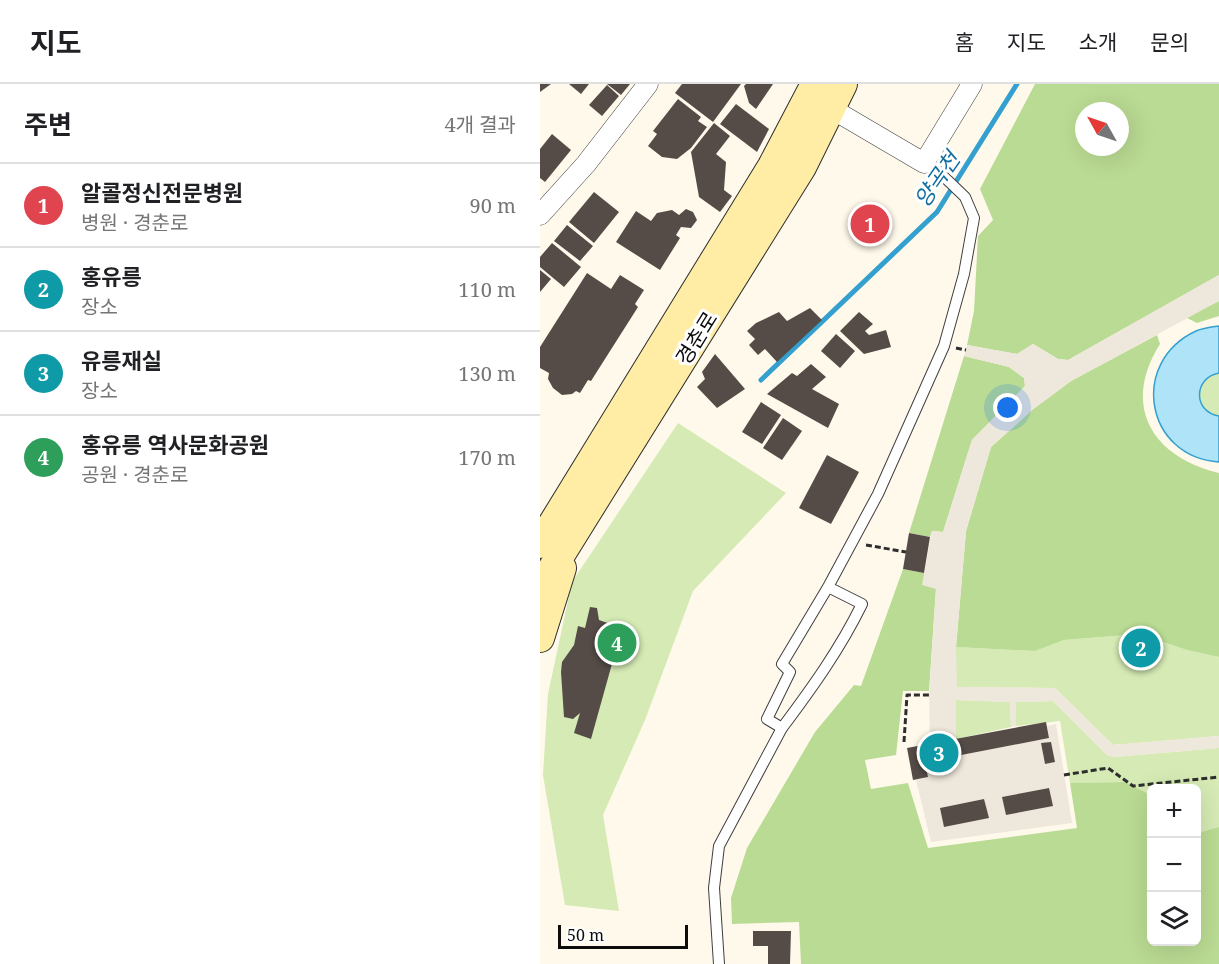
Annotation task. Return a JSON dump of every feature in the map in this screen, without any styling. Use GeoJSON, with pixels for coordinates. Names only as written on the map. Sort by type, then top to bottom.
{"type":"FeatureCollection","features":[{"type":"Feature","properties":{"kind":"street"},"geometry":{"type":"LineString","coordinates":[[540,215],[586,164],[648,84]]}},
{"type":"Feature","properties":{"kind":"street","name":"경춘로"},"geometry":{"type":"LineString","coordinates":[[540,544],[772,166],[816,84]]}},
{"type":"Feature","properties":{"kind":"street"},"geometry":{"type":"LineString","coordinates":[[838,97],[931,167],[972,84]]}},
{"type":"Feature","properties":{"kind":"street","name":"경춘로"},"geometry":{"type":"LineString","coordinates":[[540,588],[802,167],[838,97]]}},
{"type":"Feature","properties":{"kind":"street"},"geometry":{"type":"LineString","coordinates":[[540,503],[575,487]]}},
{"type":"Feature","properties":{"kind":"street"},"geometry":{"type":"LineString","coordinates":[[540,638],[565,560],[580,526]]}},
{"type":"Feature","properties":{"kind":"lane"},"geometry":{"type":"LineString","coordinates":[[782,728],[767,719],[790,672],[782,664],[828,588],[878,494],[944,346],[964,274],[974,218],[965,197],[931,167]]}},
{"type":"Feature","properties":{"kind":"lane"},"geometry":{"type":"LineString","coordinates":[[719,964],[714,888],[719,846],[782,728],[814,686],[848,633],[862,604],[828,588]]}},
{"type":"Feature","properties":{"kind":"path"},"geometry":{"type":"LineString","coordinates":[[852,542],[906,552]]}},
{"type":"Feature","properties":{"kind":"path"},"geometry":{"type":"LineString","coordinates":[[904,742],[907,695],[928,695]]}},
{"type":"Feature","properties":{"kind":"path"},"geometry":{"type":"LineString","coordinates":[[1064,775],[1108,768],[1133,786],[1219,777]]}},
{"type":"Feature","properties":{"kind":"green space"},"geometry":{"type":"Polygon","coordinates":[[[1035,84],[1219,84],[1219,275],[1068,360],[1058,359],[1033,344],[1017,354],[967,345],[974,311],[978,236],[993,220],[980,189],[1035,84]]]}},
{"type":"Feature","properties":{"kind":"green space"},"geometry":{"type":"Polygon","coordinates":[[[1219,301],[1219,316],[1197,323],[1185,317],[1219,301]]]}},
{"type":"Feature","properties":{"kind":"green space"},"geometry":{"type":"Polygon","coordinates":[[[1157,335],[1160,344],[1149,367],[1143,388],[1144,408],[1150,426],[1161,442],[1176,455],[1219,473],[1219,657],[1187,650],[1139,634],[1064,640],[1035,651],[956,647],[966,531],[991,447],[1032,410],[1071,381],[1157,335]]]}},
{"type":"Feature","properties":{"kind":"green space"},"geometry":{"type":"Polygon","coordinates":[[[964,356],[1009,367],[1024,378],[1025,386],[972,440],[943,532],[932,531],[930,537],[909,533],[964,356]]]}},
{"type":"Feature","properties":{"kind":"green space"},"geometry":{"type":"Polygon","coordinates":[[[1219,373],[1219,416],[1204,408],[1200,395],[1204,381],[1219,373]]]}},
{"type":"Feature","properties":{"kind":"green space"},"geometry":{"type":"Polygon","coordinates":[[[678,423],[786,493],[693,591],[645,720],[603,815],[619,911],[565,905],[543,775],[548,694],[572,582],[678,423]]]}},
{"type":"Feature","properties":{"kind":"green space"},"geometry":{"type":"Polygon","coordinates":[[[903,569],[924,573],[936,588],[929,691],[903,691],[896,755],[865,760],[871,789],[908,783],[928,848],[1077,828],[1070,783],[1125,782],[1147,793],[1147,946],[1201,946],[1201,832],[1219,827],[1219,964],[801,964],[799,922],[732,924],[731,898],[747,848],[815,732],[854,685],[861,686],[903,569]]]}},
{"type":"Feature","properties":{"kind":"green space"},"geometry":{"type":"Polygon","coordinates":[[[1139,634],[1187,650],[1219,657],[1219,736],[1113,745],[1055,688],[956,687],[956,647],[1035,651],[1064,640],[1139,634]]]}},
{"type":"Feature","properties":{"kind":"green space"},"geometry":{"type":"Polygon","coordinates":[[[956,700],[1010,702],[1011,727],[956,739],[956,700]]]}},
{"type":"Feature","properties":{"kind":"green space"},"geometry":{"type":"Polygon","coordinates":[[[1053,701],[1107,755],[1114,757],[1219,748],[1219,827],[1201,832],[1201,784],[1147,784],[1147,793],[1125,782],[1070,783],[1060,721],[1016,726],[1015,702],[1053,701]]]}},
{"type":"Feature","properties":{"kind":"shaded area"},"geometry":{"type":"Polygon","coordinates":[[[1219,275],[1219,301],[1071,381],[1032,410],[991,447],[966,531],[956,647],[957,687],[1055,688],[1113,745],[1219,736],[1219,748],[1114,757],[1107,755],[1053,701],[1016,702],[1016,726],[1011,727],[1010,702],[956,700],[956,739],[930,744],[929,695],[936,589],[922,585],[932,531],[943,532],[972,440],[1025,386],[1024,378],[1009,367],[964,356],[967,345],[1017,354],[1033,344],[1058,359],[1068,360],[1219,275]]]}},
{"type":"Feature","properties":{"kind":"shaded area"},"geometry":{"type":"Polygon","coordinates":[[[1056,724],[1072,823],[931,842],[916,780],[928,777],[925,762],[1049,738],[1047,726],[1056,724]],[[1051,742],[1041,744],[1045,764],[1055,762],[1051,742]],[[1048,788],[1003,797],[1006,815],[1052,806],[1048,788]],[[984,799],[940,808],[945,827],[988,818],[984,799]]]}},
{"type":"Feature","properties":{"kind":"water"},"geometry":{"type":"Polygon","coordinates":[[[1219,326],[1219,373],[1204,381],[1200,395],[1204,408],[1219,416],[1219,462],[1194,456],[1175,444],[1162,427],[1155,406],[1154,385],[1161,364],[1175,345],[1196,331],[1219,326]]]}},
{"type":"Feature","properties":{"kind":"building"},"geometry":{"type":"Polygon","coordinates":[[[540,84],[551,84],[540,92],[540,84]]]}},
{"type":"Feature","properties":{"kind":"building"},"geometry":{"type":"Polygon","coordinates":[[[569,84],[589,84],[581,94],[569,84]]]}},
{"type":"Feature","properties":{"kind":"building"},"geometry":{"type":"Polygon","coordinates":[[[607,84],[630,84],[621,95],[607,84]]]}},
{"type":"Feature","properties":{"kind":"building"},"geometry":{"type":"Polygon","coordinates":[[[682,84],[741,84],[713,122],[675,93],[682,84]]]}},
{"type":"Feature","properties":{"kind":"building"},"geometry":{"type":"Polygon","coordinates":[[[746,84],[773,84],[756,109],[749,103],[744,86],[746,84]]]}},
{"type":"Feature","properties":{"kind":"building"},"geometry":{"type":"Polygon","coordinates":[[[607,85],[619,96],[602,116],[589,105],[607,85]]]}},
{"type":"Feature","properties":{"kind":"building"},"geometry":{"type":"Polygon","coordinates":[[[678,99],[701,117],[698,121],[707,127],[691,148],[677,159],[662,157],[648,146],[657,134],[653,131],[678,99]]]}},
{"type":"Feature","properties":{"kind":"building"},"geometry":{"type":"Polygon","coordinates":[[[736,104],[769,129],[757,152],[720,124],[736,104]]]}},
{"type":"Feature","properties":{"kind":"building"},"geometry":{"type":"Polygon","coordinates":[[[714,123],[730,136],[716,154],[726,162],[724,190],[732,196],[720,212],[699,197],[691,152],[714,123]]]}},
{"type":"Feature","properties":{"kind":"building"},"geometry":{"type":"Polygon","coordinates":[[[552,134],[571,150],[545,182],[540,178],[540,149],[552,134]]]}},
{"type":"Feature","properties":{"kind":"building"},"geometry":{"type":"Polygon","coordinates":[[[594,192],[619,212],[594,243],[569,222],[594,192]]]}},
{"type":"Feature","properties":{"kind":"building"},"geometry":{"type":"Polygon","coordinates":[[[686,209],[693,212],[697,220],[691,228],[681,227],[676,235],[680,238],[660,270],[616,242],[636,211],[651,221],[657,213],[672,210],[679,215],[686,209]]]}},
{"type":"Feature","properties":{"kind":"building"},"geometry":{"type":"Polygon","coordinates":[[[567,225],[593,246],[580,261],[554,241],[567,225]]]}},
{"type":"Feature","properties":{"kind":"building"},"geometry":{"type":"Polygon","coordinates":[[[552,243],[581,267],[564,287],[540,267],[540,257],[552,243]]]}},
{"type":"Feature","properties":{"kind":"building"},"geometry":{"type":"Polygon","coordinates":[[[540,270],[551,279],[540,292],[540,270]]]}},
{"type":"Feature","properties":{"kind":"building"},"geometry":{"type":"Polygon","coordinates":[[[587,273],[611,289],[620,275],[644,290],[635,304],[638,307],[591,381],[588,380],[580,393],[576,391],[562,395],[553,388],[548,379],[549,373],[540,368],[540,347],[587,273]]]}},
{"type":"Feature","properties":{"kind":"building"},"geometry":{"type":"Polygon","coordinates":[[[810,308],[822,320],[777,362],[765,349],[758,355],[749,345],[755,339],[747,331],[756,323],[779,312],[787,321],[810,308]]]}},
{"type":"Feature","properties":{"kind":"building"},"geometry":{"type":"Polygon","coordinates":[[[859,312],[873,324],[865,331],[869,335],[886,330],[891,347],[864,354],[840,331],[859,312]]]}},
{"type":"Feature","properties":{"kind":"building"},"geometry":{"type":"Polygon","coordinates":[[[836,334],[855,351],[840,368],[821,351],[836,334]]]}},
{"type":"Feature","properties":{"kind":"building"},"geometry":{"type":"Polygon","coordinates":[[[715,354],[745,389],[717,408],[697,387],[705,379],[702,372],[715,354]]]}},
{"type":"Feature","properties":{"kind":"building"},"geometry":{"type":"Polygon","coordinates":[[[811,364],[826,377],[812,389],[839,404],[828,428],[767,394],[792,373],[797,376],[811,364]]]}},
{"type":"Feature","properties":{"kind":"building"},"geometry":{"type":"Polygon","coordinates":[[[761,402],[781,415],[762,444],[742,432],[761,402]]]}},
{"type":"Feature","properties":{"kind":"building"},"geometry":{"type":"Polygon","coordinates":[[[783,418],[802,431],[782,460],[763,448],[783,418]]]}},
{"type":"Feature","properties":{"kind":"building"},"geometry":{"type":"Polygon","coordinates":[[[827,455],[859,472],[831,524],[799,508],[827,455]]]}},
{"type":"Feature","properties":{"kind":"building"},"geometry":{"type":"Polygon","coordinates":[[[909,533],[930,537],[924,573],[903,569],[909,533]]]}},
{"type":"Feature","properties":{"kind":"building"},"geometry":{"type":"Polygon","coordinates":[[[590,607],[597,608],[599,620],[622,628],[591,739],[574,733],[580,713],[573,719],[564,717],[561,672],[562,662],[574,645],[578,626],[585,628],[590,607]]]}},
{"type":"Feature","properties":{"kind":"building"},"geometry":{"type":"Polygon","coordinates":[[[1046,722],[1049,738],[925,762],[928,777],[913,780],[907,748],[1046,722]]]}},
{"type":"Feature","properties":{"kind":"building"},"geometry":{"type":"Polygon","coordinates":[[[1051,742],[1055,762],[1045,764],[1041,743],[1051,742]]]}},
{"type":"Feature","properties":{"kind":"building"},"geometry":{"type":"Polygon","coordinates":[[[1049,788],[1053,806],[1006,815],[1002,797],[1049,788]]]}},
{"type":"Feature","properties":{"kind":"building"},"geometry":{"type":"Polygon","coordinates":[[[984,799],[989,818],[944,827],[940,808],[984,799]]]}},
{"type":"Feature","properties":{"kind":"building"},"geometry":{"type":"Polygon","coordinates":[[[753,931],[791,931],[790,964],[768,964],[768,946],[753,946],[753,931]]]}},
{"type":"Feature","properties":{"kind":"waterway","name":"양곡천"},"geometry":{"type":"LineString","coordinates":[[761,380],[937,212],[1017,84]]}},
{"type":"Feature","properties":{"kind":"place","name":"알콜정신전문병원"},"geometry":{"type":"Point","coordinates":[870,224]}},
{"type":"Feature","properties":{"kind":"place","name":"홍유릉 역사문화공원"},"geometry":{"type":"Point","coordinates":[617,643]}},
{"type":"Feature","properties":{"kind":"place","name":"홍유릉"},"geometry":{"type":"Point","coordinates":[1141,648]}},
{"type":"Feature","properties":{"kind":"place","name":"유릉재실"},"geometry":{"type":"Point","coordinates":[939,753]}}]}
